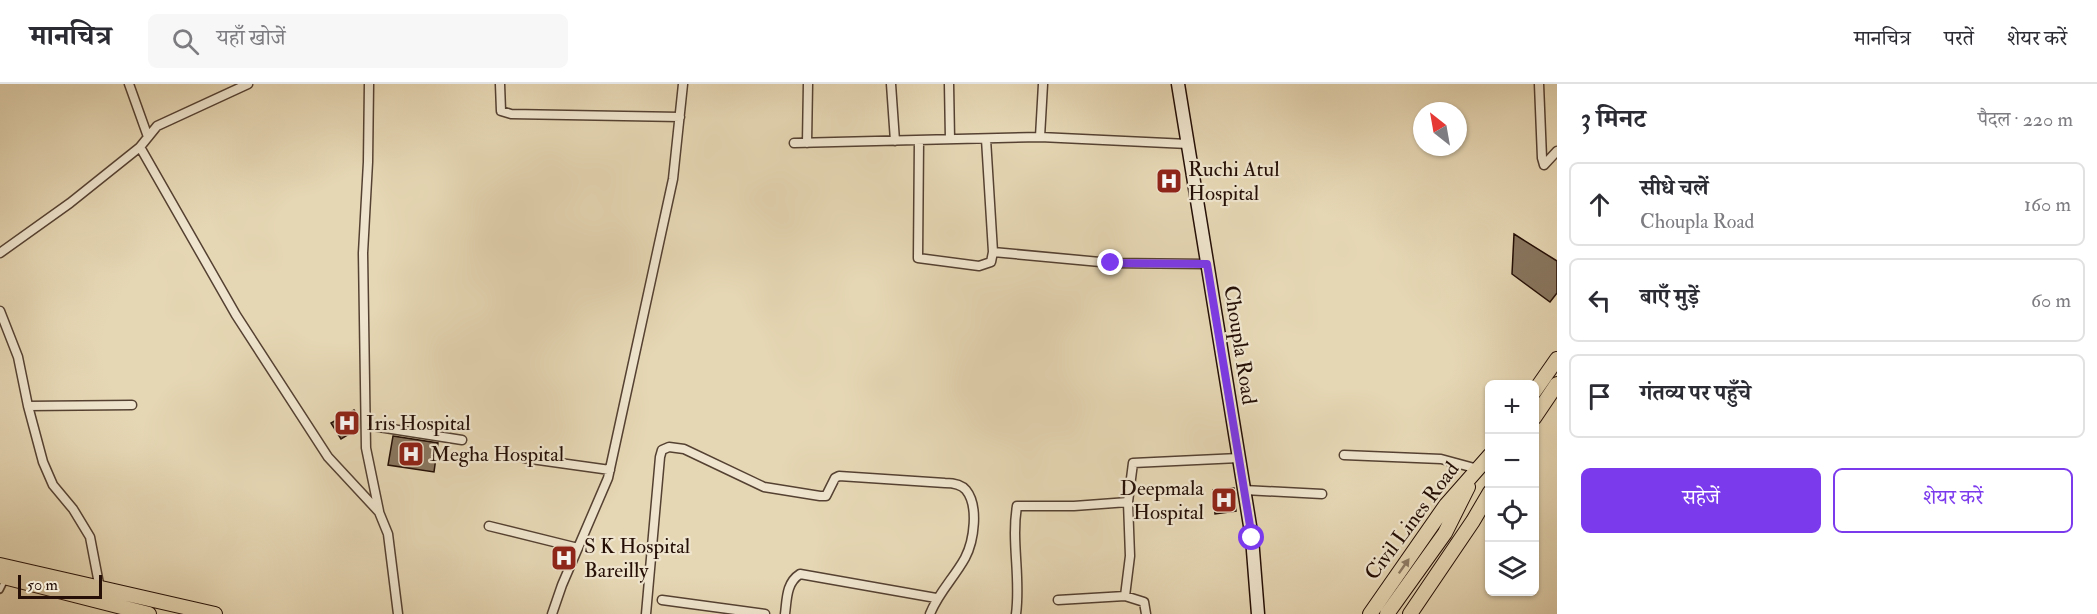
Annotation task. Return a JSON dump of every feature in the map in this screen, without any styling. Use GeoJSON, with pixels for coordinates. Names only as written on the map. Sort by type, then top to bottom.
{"type":"FeatureCollection","features":[{"type":"Feature","properties":{"kind":"main road","name":"Choupla Road"},"geometry":{"type":"LineString","coordinates":[[1178,84],[1252,538],[1258,614]]}},
{"type":"Feature","properties":{"kind":"main road"},"geometry":{"type":"LineString","coordinates":[[1539,385],[1557,359]]}},
{"type":"Feature","properties":{"kind":"main road"},"geometry":{"type":"LineString","coordinates":[[1539,411],[1557,384]]}},
{"type":"Feature","properties":{"kind":"main road","name":"Civil Lines Road"},"geometry":{"type":"LineString","coordinates":[[1370,614],[1446,505],[1485,461]]}},
{"type":"Feature","properties":{"kind":"main road"},"geometry":{"type":"LineString","coordinates":[[1387,614],[1445,533],[1478,469]]}},
{"type":"Feature","properties":{"kind":"main road"},"geometry":{"type":"LineString","coordinates":[[1445,533],[1485,495]]}},
{"type":"Feature","properties":{"kind":"main road"},"geometry":{"type":"LineString","coordinates":[[1410,614],[1473,521],[1485,499]]}},
{"type":"Feature","properties":{"kind":"main road"},"geometry":{"type":"LineString","coordinates":[[3,575],[100,589],[215,614]]}},
{"type":"Feature","properties":{"kind":"main road"},"geometry":{"type":"LineString","coordinates":[[3,575],[149,614]]}},
{"type":"Feature","properties":{"kind":"street"},"geometry":{"type":"LineString","coordinates":[[129,84],[148,137]]}},
{"type":"Feature","properties":{"kind":"street"},"geometry":{"type":"LineString","coordinates":[[0,253],[70,203],[140,147],[157,126],[248,84]]}},
{"type":"Feature","properties":{"kind":"street"},"geometry":{"type":"LineString","coordinates":[[369,84],[363,253],[366,448],[380,512],[388,534],[398,614]]}},
{"type":"Feature","properties":{"kind":"street"},"geometry":{"type":"LineString","coordinates":[[500,84],[501,111],[511,114],[680,117]]}},
{"type":"Feature","properties":{"kind":"street"},"geometry":{"type":"LineString","coordinates":[[552,614],[610,470],[673,179],[683,84]]}},
{"type":"Feature","properties":{"kind":"street"},"geometry":{"type":"LineString","coordinates":[[807,143],[808,84]]}},
{"type":"Feature","properties":{"kind":"street"},"geometry":{"type":"LineString","coordinates":[[891,84],[895,141]]}},
{"type":"Feature","properties":{"kind":"street"},"geometry":{"type":"LineString","coordinates":[[950,84],[950,140]]}},
{"type":"Feature","properties":{"kind":"street"},"geometry":{"type":"LineString","coordinates":[[1040,137],[1043,84]]}},
{"type":"Feature","properties":{"kind":"street"},"geometry":{"type":"LineString","coordinates":[[1539,84],[1544,165],[1557,151]]}},
{"type":"Feature","properties":{"kind":"street"},"geometry":{"type":"LineString","coordinates":[[794,143],[1040,137],[1188,144]]}},
{"type":"Feature","properties":{"kind":"street"},"geometry":{"type":"LineString","coordinates":[[919,140],[918,258],[978,266],[991,262],[993,252],[986,139]]}},
{"type":"Feature","properties":{"kind":"street"},"geometry":{"type":"LineString","coordinates":[[140,147],[236,315],[328,457],[380,512]]}},
{"type":"Feature","properties":{"kind":"street"},"geometry":{"type":"LineString","coordinates":[[993,252],[1111,263],[1207,264]]}},
{"type":"Feature","properties":{"kind":"street"},"geometry":{"type":"LineString","coordinates":[[0,311],[18,357],[43,462],[53,485],[73,509],[90,537],[100,589]]}},
{"type":"Feature","properties":{"kind":"street"},"geometry":{"type":"LineString","coordinates":[[28,406],[132,405]]}},
{"type":"Feature","properties":{"kind":"street"},"geometry":{"type":"LineString","coordinates":[[366,425],[462,440]]}},
{"type":"Feature","properties":{"kind":"street"},"geometry":{"type":"LineString","coordinates":[[646,614],[660,457],[662,450],[669,447],[684,449],[764,487],[820,496],[826,496],[835,478],[839,476],[956,484],[965,488],[973,506],[974,517],[970,547],[936,598],[930,614]]}},
{"type":"Feature","properties":{"kind":"street"},"geometry":{"type":"LineString","coordinates":[[1344,455],[1441,459],[1478,469]]}},
{"type":"Feature","properties":{"kind":"street"},"geometry":{"type":"LineString","coordinates":[[524,458],[610,470]]}},
{"type":"Feature","properties":{"kind":"street"},"geometry":{"type":"LineString","coordinates":[[1125,596],[1130,556],[1128,502],[1133,463],[1239,459]]}},
{"type":"Feature","properties":{"kind":"street"},"geometry":{"type":"LineString","coordinates":[[1244,490],[1323,494]]}},
{"type":"Feature","properties":{"kind":"street"},"geometry":{"type":"LineString","coordinates":[[1016,614],[1018,597],[1015,520],[1017,506],[1074,506],[1128,502]]}},
{"type":"Feature","properties":{"kind":"street"},"geometry":{"type":"LineString","coordinates":[[489,526],[578,548]]}},
{"type":"Feature","properties":{"kind":"street"},"geometry":{"type":"LineString","coordinates":[[785,614],[790,584],[793,578],[800,574],[936,598]]}},
{"type":"Feature","properties":{"kind":"street"},"geometry":{"type":"LineString","coordinates":[[1058,600],[1125,596],[1144,602],[1146,614]]}},
{"type":"Feature","properties":{"kind":"street"},"geometry":{"type":"LineString","coordinates":[[662,600],[765,614]]}},
{"type":"Feature","properties":{"kind":"building"},"geometry":{"type":"Polygon","coordinates":[[[1514,234],[1557,261],[1557,293],[1550,302],[1512,274],[1514,234]]]}},
{"type":"Feature","properties":{"kind":"building"},"geometry":{"type":"Polygon","coordinates":[[[354,410],[359,418],[359,428],[341,439],[331,423],[354,410]]]}},
{"type":"Feature","properties":{"kind":"building"},"geometry":{"type":"Polygon","coordinates":[[[393,436],[438,443],[434,472],[388,465],[393,436]]]}},
{"type":"Feature","properties":{"kind":"building"},"geometry":{"type":"Polygon","coordinates":[[[1234,488],[1236,511],[1215,514],[1213,490],[1234,488]]]}},
{"type":"Feature","properties":{"kind":"place","name":"Ruchi Atul Hospital"},"geometry":{"type":"Point","coordinates":[1169,181]}},
{"type":"Feature","properties":{"kind":"place","name":"Iris Hospital"},"geometry":{"type":"Point","coordinates":[347,423]}},
{"type":"Feature","properties":{"kind":"place","name":"Megha Hospital"},"geometry":{"type":"Point","coordinates":[411,454]}},
{"type":"Feature","properties":{"kind":"place","name":"Deepmala Hospital"},"geometry":{"type":"Point","coordinates":[1224,500]}},
{"type":"Feature","properties":{"kind":"place","name":"S K Hospital Bareilly"},"geometry":{"type":"Point","coordinates":[564,558]}},
{"type":"Feature","properties":{"kind":"route"},"geometry":{"type":"LineString","coordinates":[[1111,263],[1207,264],[1252,538]]}}]}
